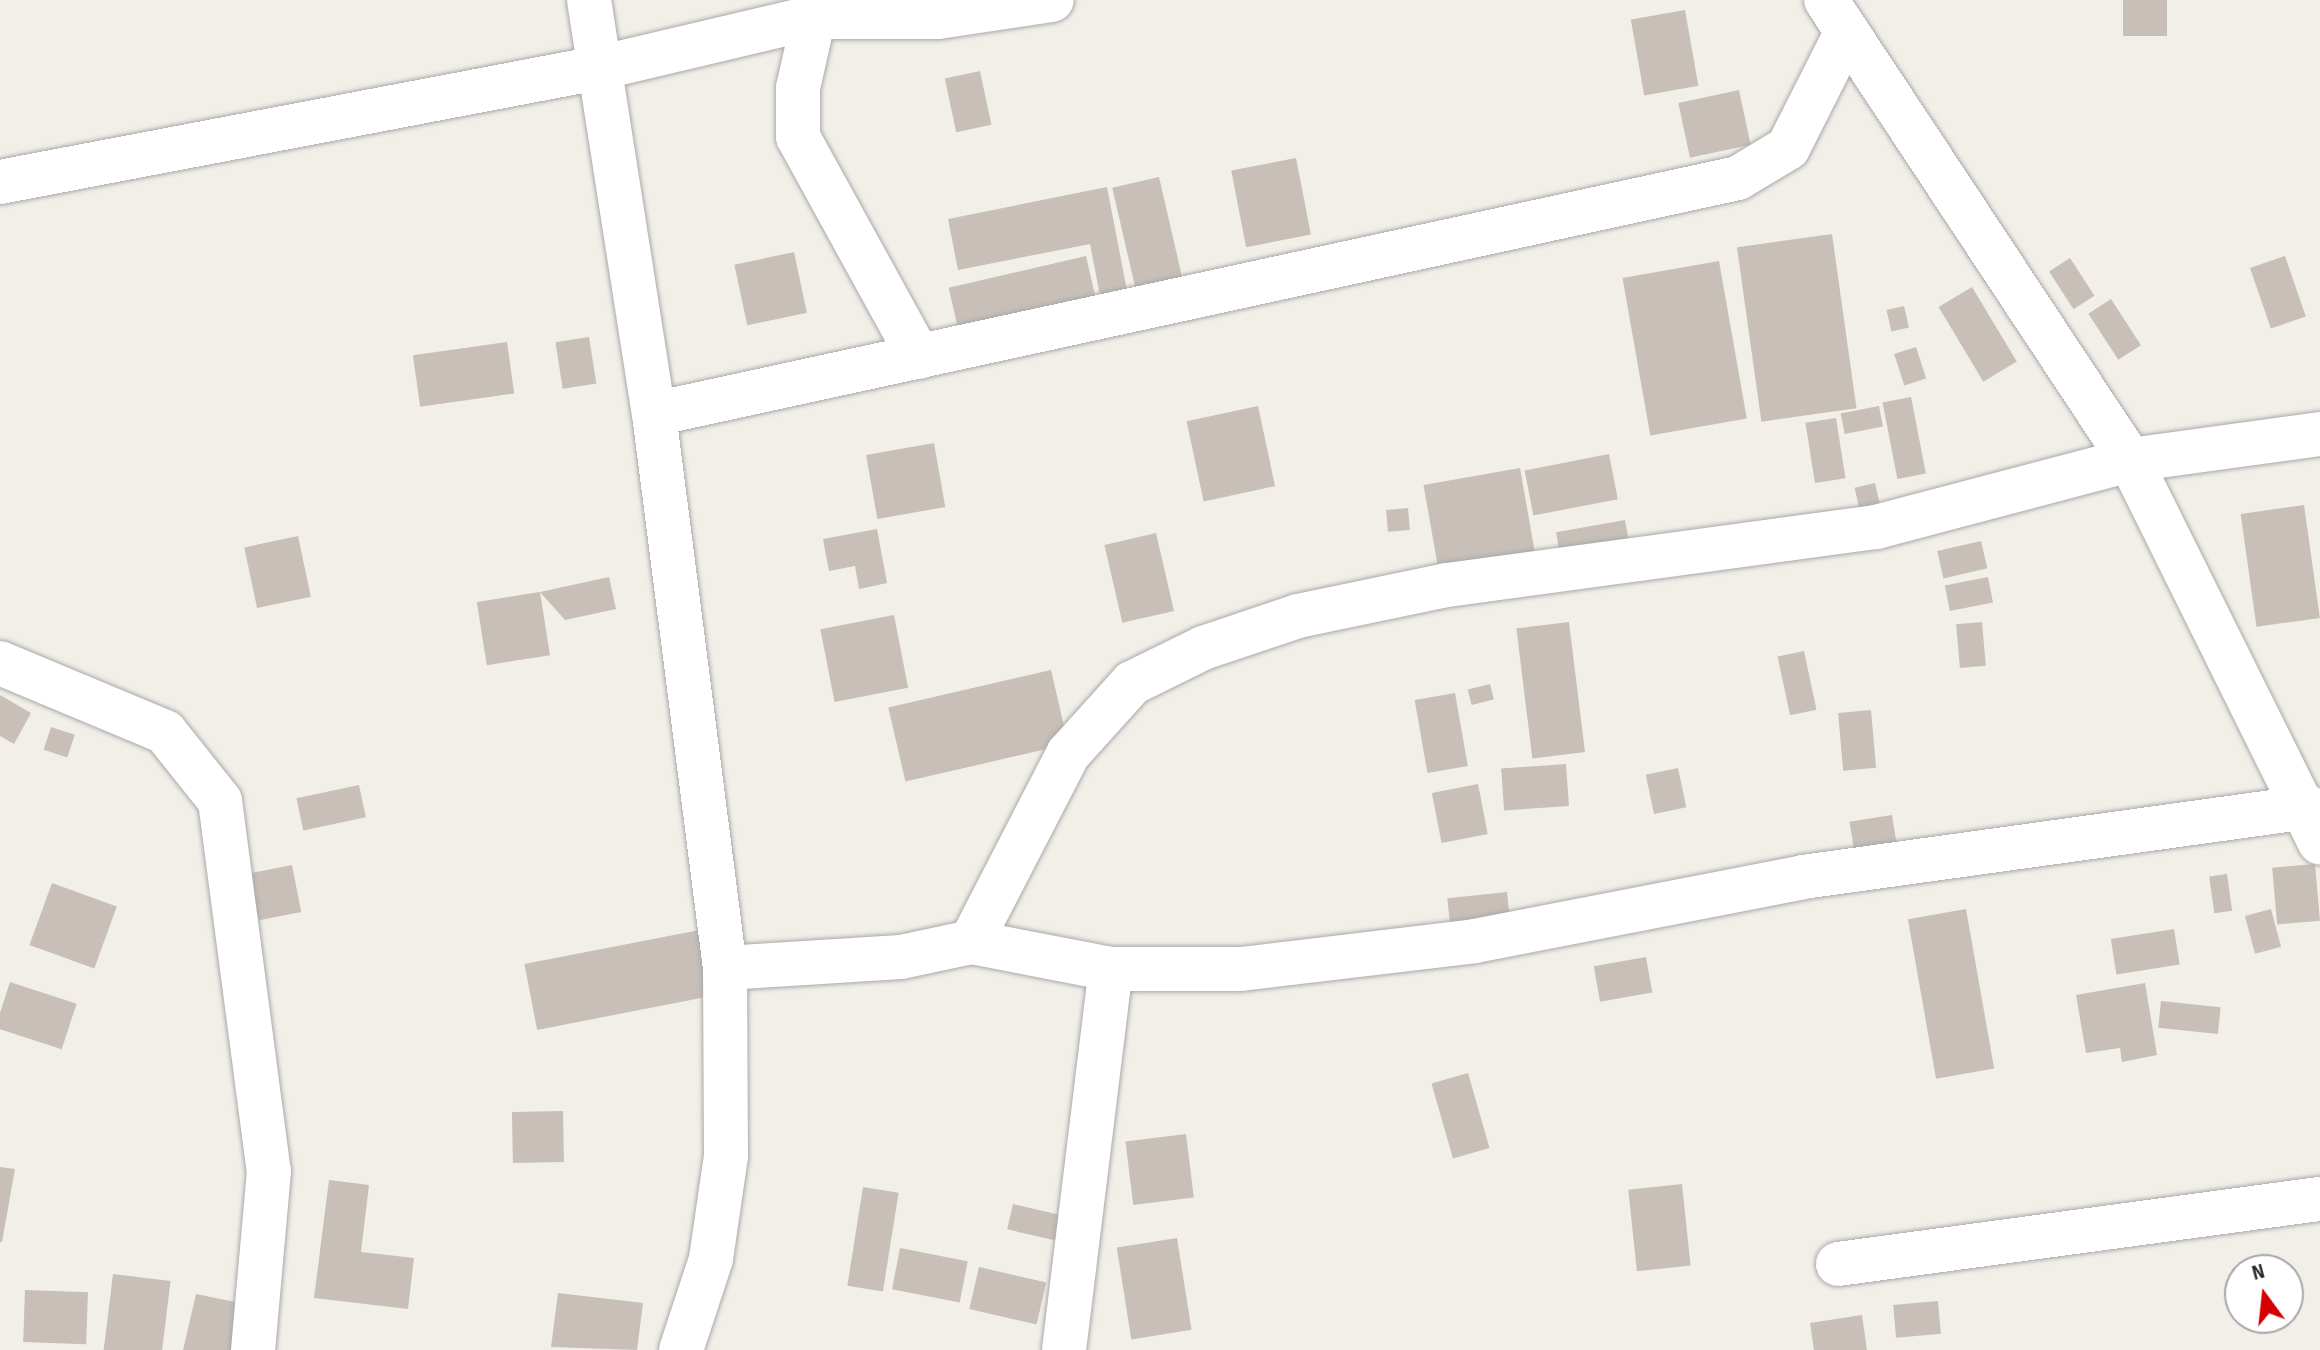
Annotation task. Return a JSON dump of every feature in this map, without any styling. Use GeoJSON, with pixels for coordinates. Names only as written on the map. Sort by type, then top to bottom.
{"type":"FeatureCollection","features":[{"type":"Feature","properties":{"kind":"street"},"geometry":{"type":"LineString","coordinates":[[589,0],[603,67],[654,414],[725,968],[726,1156],[711,1259],[681,1350]]}},
{"type":"Feature","properties":{"kind":"street"},"geometry":{"type":"LineString","coordinates":[[0,182],[603,67],[814,17],[938,17],[1052,0]]}},
{"type":"Feature","properties":{"kind":"street"},"geometry":{"type":"LineString","coordinates":[[814,17],[798,88],[798,137],[919,357]]}},
{"type":"Feature","properties":{"kind":"street"},"geometry":{"type":"LineString","coordinates":[[654,414],[1738,178],[1788,148],[1836,17]]}},
{"type":"Feature","properties":{"kind":"street"},"geometry":{"type":"LineString","coordinates":[[725,968],[901,957],[971,942],[1111,969],[1241,969],[1475,941],[1803,877],[2314,825],[2130,460],[1836,17]]}},
{"type":"Feature","properties":{"kind":"street"},"geometry":{"type":"LineString","coordinates":[[971,942],[1068,754],[1132,683],[1203,648],[1298,616],[1447,585],[1876,527],[2130,460],[2320,434]]}},
{"type":"Feature","properties":{"kind":"street"},"geometry":{"type":"LineString","coordinates":[[0,663],[165,732],[220,801],[269,1171],[253,1350]]}},
{"type":"Feature","properties":{"kind":"street"},"geometry":{"type":"LineString","coordinates":[[1064,1350],[1111,969]]}},
{"type":"Feature","properties":{"kind":"street"},"geometry":{"type":"LineString","coordinates":[[1838,1264],[2320,1199]]}},
{"type":"Feature","properties":{"kind":"building"},"geometry":{"type":"Polygon","coordinates":[[[2123,0],[2167,0],[2167,36],[2123,36],[2123,0]]]}},
{"type":"Feature","properties":{"kind":"building"},"geometry":{"type":"Polygon","coordinates":[[[1685,10],[1698,86],[1644,95],[1631,20],[1685,10]]]}},
{"type":"Feature","properties":{"kind":"building"},"geometry":{"type":"Polygon","coordinates":[[[980,71],[991,125],[956,132],[945,78],[980,71]]]}},
{"type":"Feature","properties":{"kind":"building"},"geometry":{"type":"Polygon","coordinates":[[[1739,90],[1751,145],[1690,158],[1678,103],[1739,90]]]}},
{"type":"Feature","properties":{"kind":"building"},"geometry":{"type":"Polygon","coordinates":[[[1296,158],[1311,235],[1246,247],[1231,171],[1296,158]]]}},
{"type":"Feature","properties":{"kind":"building"},"geometry":{"type":"Polygon","coordinates":[[[1159,177],[1186,293],[1139,304],[1112,188],[1159,177]]]}},
{"type":"Feature","properties":{"kind":"building"},"geometry":{"type":"Polygon","coordinates":[[[1107,187],[1130,306],[1103,311],[1090,244],[958,270],[948,219],[1107,187]]]}},
{"type":"Feature","properties":{"kind":"building"},"geometry":{"type":"Polygon","coordinates":[[[1832,234],[1856,408],[1761,422],[1737,247],[1832,234]]]}},
{"type":"Feature","properties":{"kind":"building"},"geometry":{"type":"Polygon","coordinates":[[[794,252],[807,313],[747,325],[734,265],[794,252]]]}},
{"type":"Feature","properties":{"kind":"building"},"geometry":{"type":"Polygon","coordinates":[[[1086,256],[1097,302],[959,334],[949,288],[1086,256]]]}},
{"type":"Feature","properties":{"kind":"building"},"geometry":{"type":"Polygon","coordinates":[[[2285,256],[2306,317],[2271,329],[2250,268],[2285,256]]]}},
{"type":"Feature","properties":{"kind":"building"},"geometry":{"type":"Polygon","coordinates":[[[2070,258],[2095,296],[2074,309],[2049,272],[2070,258]]]}},
{"type":"Feature","properties":{"kind":"building"},"geometry":{"type":"Polygon","coordinates":[[[1719,261],[1747,419],[1650,436],[1622,278],[1719,261]]]}},
{"type":"Feature","properties":{"kind":"building"},"geometry":{"type":"Polygon","coordinates":[[[1972,287],[2017,362],[1983,382],[1939,307],[1972,287]]]}},
{"type":"Feature","properties":{"kind":"building"},"geometry":{"type":"Polygon","coordinates":[[[2111,299],[2141,345],[2118,360],[2088,314],[2111,299]]]}},
{"type":"Feature","properties":{"kind":"building"},"geometry":{"type":"Polygon","coordinates":[[[1904,306],[1909,327],[1891,331],[1886,310],[1904,306]]]}},
{"type":"Feature","properties":{"kind":"building"},"geometry":{"type":"Polygon","coordinates":[[[589,337],[596,383],[563,389],[555,342],[589,337]]]}},
{"type":"Feature","properties":{"kind":"building"},"geometry":{"type":"Polygon","coordinates":[[[507,342],[514,393],[420,407],[413,355],[507,342]]]}},
{"type":"Feature","properties":{"kind":"building"},"geometry":{"type":"Polygon","coordinates":[[[1916,347],[1926,378],[1904,385],[1894,354],[1916,347]]]}},
{"type":"Feature","properties":{"kind":"building"},"geometry":{"type":"Polygon","coordinates":[[[1911,397],[1926,474],[1897,479],[1883,403],[1911,397]]]}},
{"type":"Feature","properties":{"kind":"building"},"geometry":{"type":"Polygon","coordinates":[[[1258,406],[1275,486],[1204,501],[1187,421],[1258,406]]]}},
{"type":"Feature","properties":{"kind":"building"},"geometry":{"type":"Polygon","coordinates":[[[1879,406],[1883,427],[1845,434],[1841,413],[1879,406]]]}},
{"type":"Feature","properties":{"kind":"building"},"geometry":{"type":"Polygon","coordinates":[[[1836,418],[1846,478],[1815,483],[1805,423],[1836,418]]]}},
{"type":"Feature","properties":{"kind":"building"},"geometry":{"type":"Polygon","coordinates":[[[934,443],[945,507],[877,519],[866,455],[934,443]]]}},
{"type":"Feature","properties":{"kind":"building"},"geometry":{"type":"Polygon","coordinates":[[[1609,454],[1618,499],[1533,516],[1525,470],[1609,454]]]}},
{"type":"Feature","properties":{"kind":"building"},"geometry":{"type":"Polygon","coordinates":[[[1520,468],[1537,563],[1440,580],[1423,485],[1520,468]]]}},
{"type":"Feature","properties":{"kind":"building"},"geometry":{"type":"Polygon","coordinates":[[[1875,483],[1880,504],[1859,509],[1855,488],[1875,483]]]}},
{"type":"Feature","properties":{"kind":"building"},"geometry":{"type":"Polygon","coordinates":[[[2304,505],[2320,618],[2256,627],[2241,514],[2304,505]]]}},
{"type":"Feature","properties":{"kind":"building"},"geometry":{"type":"Polygon","coordinates":[[[1408,508],[1410,530],[1388,532],[1386,510],[1408,508]]]}},
{"type":"Feature","properties":{"kind":"building"},"geometry":{"type":"Polygon","coordinates":[[[1625,520],[1630,547],[1561,559],[1556,532],[1625,520]]]}},
{"type":"Feature","properties":{"kind":"building"},"geometry":{"type":"Polygon","coordinates":[[[877,529],[887,583],[859,589],[855,566],[829,571],[823,539],[877,529]]]}},
{"type":"Feature","properties":{"kind":"building"},"geometry":{"type":"Polygon","coordinates":[[[1156,533],[1174,611],[1122,623],[1104,545],[1156,533]]]}},
{"type":"Feature","properties":{"kind":"building"},"geometry":{"type":"Polygon","coordinates":[[[298,536],[311,597],[257,608],[244,547],[298,536]]]}},
{"type":"Feature","properties":{"kind":"building"},"geometry":{"type":"Polygon","coordinates":[[[1981,541],[1987,568],[1943,578],[1937,551],[1981,541]]]}},
{"type":"Feature","properties":{"kind":"building"},"geometry":{"type":"Polygon","coordinates":[[[609,577],[616,609],[565,620],[540,592],[609,577]]]}},
{"type":"Feature","properties":{"kind":"building"},"geometry":{"type":"Polygon","coordinates":[[[1988,577],[1993,603],[1950,611],[1945,585],[1988,577]]]}},
{"type":"Feature","properties":{"kind":"building"},"geometry":{"type":"Polygon","coordinates":[[[540,592],[550,655],[487,665],[477,602],[540,592]]]}},
{"type":"Feature","properties":{"kind":"building"},"geometry":{"type":"Polygon","coordinates":[[[894,615],[908,688],[834,702],[820,629],[894,615]]]}},
{"type":"Feature","properties":{"kind":"building"},"geometry":{"type":"Polygon","coordinates":[[[1569,622],[1585,752],[1532,758],[1516,628],[1569,622]]]}},
{"type":"Feature","properties":{"kind":"building"},"geometry":{"type":"Polygon","coordinates":[[[1982,622],[1986,666],[1960,668],[1956,624],[1982,622]]]}},
{"type":"Feature","properties":{"kind":"building"},"geometry":{"type":"Polygon","coordinates":[[[1804,651],[1816,710],[1790,715],[1778,657],[1804,651]]]}},
{"type":"Feature","properties":{"kind":"building"},"geometry":{"type":"Polygon","coordinates":[[[1051,670],[1068,744],[905,782],[888,708],[1051,670]]]}},
{"type":"Feature","properties":{"kind":"building"},"geometry":{"type":"Polygon","coordinates":[[[1490,684],[1494,700],[1472,705],[1468,690],[1490,684]]]}},
{"type":"Feature","properties":{"kind":"building"},"geometry":{"type":"Polygon","coordinates":[[[1455,693],[1468,766],[1427,773],[1415,700],[1455,693]]]}},
{"type":"Feature","properties":{"kind":"building"},"geometry":{"type":"Polygon","coordinates":[[[0,695],[31,713],[14,744],[0,736],[0,695]]]}},
{"type":"Feature","properties":{"kind":"building"},"geometry":{"type":"Polygon","coordinates":[[[1871,710],[1876,768],[1843,771],[1838,713],[1871,710]]]}},
{"type":"Feature","properties":{"kind":"building"},"geometry":{"type":"Polygon","coordinates":[[[51,727],[75,735],[67,758],[44,750],[51,727]]]}},
{"type":"Feature","properties":{"kind":"building"},"geometry":{"type":"Polygon","coordinates":[[[1566,764],[1569,806],[1504,810],[1501,769],[1566,764]]]}},
{"type":"Feature","properties":{"kind":"building"},"geometry":{"type":"Polygon","coordinates":[[[1678,768],[1686,807],[1654,814],[1646,775],[1678,768]]]}},
{"type":"Feature","properties":{"kind":"building"},"geometry":{"type":"Polygon","coordinates":[[[1478,784],[1488,834],[1442,843],[1432,793],[1478,784]]]}},
{"type":"Feature","properties":{"kind":"building"},"geometry":{"type":"Polygon","coordinates":[[[359,785],[366,817],[303,831],[296,798],[359,785]]]}},
{"type":"Feature","properties":{"kind":"building"},"geometry":{"type":"Polygon","coordinates":[[[1892,815],[1898,854],[1856,860],[1850,822],[1892,815]]]}},
{"type":"Feature","properties":{"kind":"building"},"geometry":{"type":"Polygon","coordinates":[[[2315,864],[2320,921],[2277,925],[2272,868],[2315,864]]]}},
{"type":"Feature","properties":{"kind":"building"},"geometry":{"type":"Polygon","coordinates":[[[292,865],[301,912],[259,920],[250,873],[292,865]]]}},
{"type":"Feature","properties":{"kind":"building"},"geometry":{"type":"Polygon","coordinates":[[[2227,874],[2232,911],[2214,913],[2209,877],[2227,874]]]}},
{"type":"Feature","properties":{"kind":"building"},"geometry":{"type":"Polygon","coordinates":[[[52,883],[117,907],[94,969],[29,945],[52,883]]]}},
{"type":"Feature","properties":{"kind":"building"},"geometry":{"type":"Polygon","coordinates":[[[1507,892],[1511,931],[1451,937],[1447,898],[1507,892]]]}},
{"type":"Feature","properties":{"kind":"building"},"geometry":{"type":"Polygon","coordinates":[[[1966,909],[1994,1069],[1936,1079],[1908,919],[1966,909]]]}},
{"type":"Feature","properties":{"kind":"building"},"geometry":{"type":"Polygon","coordinates":[[[2271,909],[2281,947],[2255,954],[2245,916],[2271,909]]]}},
{"type":"Feature","properties":{"kind":"building"},"geometry":{"type":"Polygon","coordinates":[[[705,929],[718,995],[537,1030],[524,964],[705,929]]]}},
{"type":"Feature","properties":{"kind":"building"},"geometry":{"type":"Polygon","coordinates":[[[2174,929],[2180,965],[2116,975],[2111,939],[2174,929]]]}},
{"type":"Feature","properties":{"kind":"building"},"geometry":{"type":"Polygon","coordinates":[[[1646,957],[1652,992],[1600,1002],[1594,966],[1646,957]]]}},
{"type":"Feature","properties":{"kind":"building"},"geometry":{"type":"Polygon","coordinates":[[[10,982],[77,1004],[62,1049],[0,1029],[0,1013],[10,982]]]}},
{"type":"Feature","properties":{"kind":"building"},"geometry":{"type":"Polygon","coordinates":[[[2145,983],[2157,1055],[2122,1062],[2120,1048],[2086,1053],[2076,995],[2145,983]]]}},
{"type":"Feature","properties":{"kind":"building"},"geometry":{"type":"Polygon","coordinates":[[[2161,1001],[2221,1007],[2218,1034],[2158,1028],[2161,1001]]]}},
{"type":"Feature","properties":{"kind":"building"},"geometry":{"type":"Polygon","coordinates":[[[1468,1073],[1489,1148],[1453,1158],[1431,1083],[1468,1073]]]}},
{"type":"Feature","properties":{"kind":"building"},"geometry":{"type":"Polygon","coordinates":[[[563,1111],[564,1162],[513,1163],[512,1112],[563,1111]]]}},
{"type":"Feature","properties":{"kind":"building"},"geometry":{"type":"Polygon","coordinates":[[[1186,1134],[1194,1198],[1133,1205],[1125,1141],[1186,1134]]]}},
{"type":"Feature","properties":{"kind":"building"},"geometry":{"type":"Polygon","coordinates":[[[0,1167],[15,1169],[2,1242],[0,1242],[0,1167]]]}},
{"type":"Feature","properties":{"kind":"building"},"geometry":{"type":"Polygon","coordinates":[[[329,1180],[369,1185],[361,1252],[414,1258],[408,1309],[314,1298],[329,1180]]]}},
{"type":"Feature","properties":{"kind":"building"},"geometry":{"type":"Polygon","coordinates":[[[1682,1184],[1691,1266],[1637,1271],[1628,1190],[1682,1184]]]}},
{"type":"Feature","properties":{"kind":"building"},"geometry":{"type":"Polygon","coordinates":[[[863,1187],[899,1193],[883,1291],[847,1286],[863,1187]]]}},
{"type":"Feature","properties":{"kind":"building"},"geometry":{"type":"Polygon","coordinates":[[[1013,1204],[1063,1215],[1057,1241],[1007,1229],[1013,1204]]]}},
{"type":"Feature","properties":{"kind":"building"},"geometry":{"type":"Polygon","coordinates":[[[1177,1238],[1192,1330],[1131,1339],[1117,1248],[1177,1238]]]}},
{"type":"Feature","properties":{"kind":"building"},"geometry":{"type":"Polygon","coordinates":[[[900,1248],[968,1261],[960,1302],[892,1289],[900,1248]]]}},
{"type":"Feature","properties":{"kind":"building"},"geometry":{"type":"Polygon","coordinates":[[[979,1267],[1046,1283],[1037,1324],[969,1309],[979,1267]]]}},
{"type":"Feature","properties":{"kind":"building"},"geometry":{"type":"Polygon","coordinates":[[[113,1274],[171,1281],[162,1350],[104,1350],[113,1274]]]}},
{"type":"Feature","properties":{"kind":"building"},"geometry":{"type":"Polygon","coordinates":[[[25,1290],[88,1292],[86,1344],[23,1342],[25,1290]]]}},
{"type":"Feature","properties":{"kind":"building"},"geometry":{"type":"Polygon","coordinates":[[[558,1293],[643,1303],[637,1350],[551,1347],[558,1293]]]}},
{"type":"Feature","properties":{"kind":"building"},"geometry":{"type":"Polygon","coordinates":[[[196,1294],[255,1306],[245,1350],[183,1350],[196,1294]]]}},
{"type":"Feature","properties":{"kind":"building"},"geometry":{"type":"Polygon","coordinates":[[[1938,1301],[1941,1334],[1896,1338],[1893,1305],[1938,1301]]]}},
{"type":"Feature","properties":{"kind":"building"},"geometry":{"type":"Polygon","coordinates":[[[1862,1315],[1867,1350],[1814,1350],[1810,1323],[1862,1315]]]}}]}
